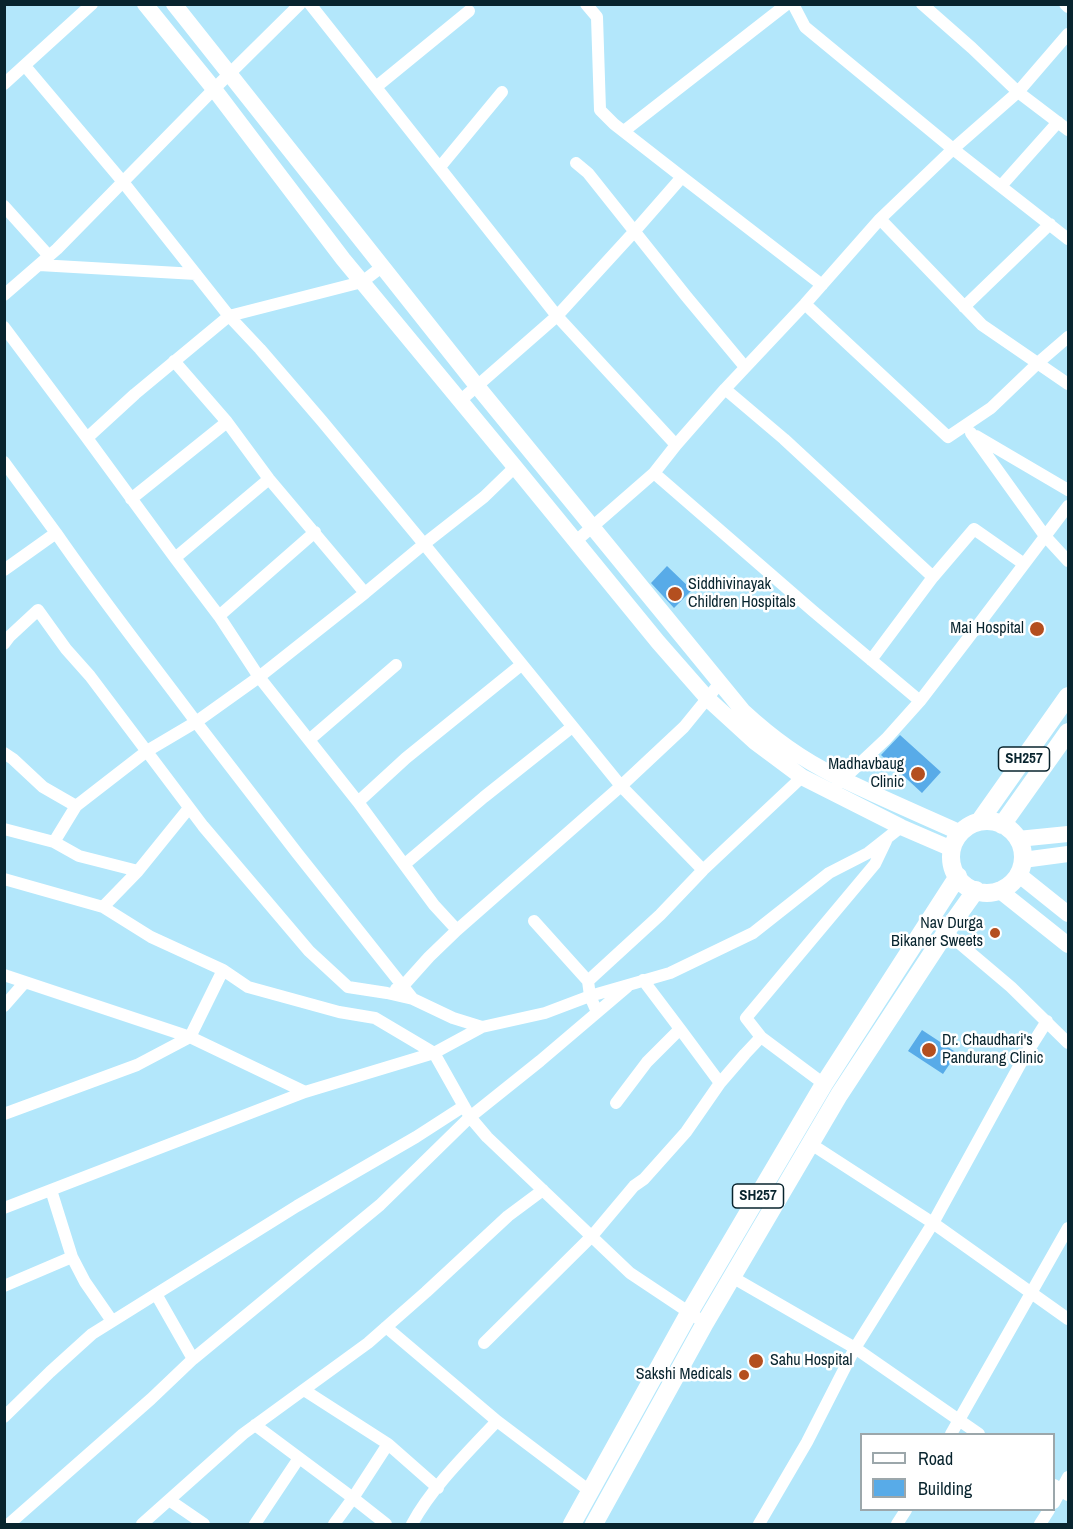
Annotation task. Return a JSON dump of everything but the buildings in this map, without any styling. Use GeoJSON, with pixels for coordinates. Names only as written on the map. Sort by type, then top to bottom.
{"type":"FeatureCollection","features":[{"type":"Feature","properties":{"kind":"main road","name":"SH257"},"geometry":{"type":"LineString","coordinates":[[979,822],[1068,696]]}},
{"type":"Feature","properties":{"kind":"main road","name":"SH257"},"geometry":{"type":"LineString","coordinates":[[1002,825],[1068,732]]}},
{"type":"Feature","properties":{"kind":"main road"},"geometry":{"type":"LineString","coordinates":[[979,822],[997,822],[1008,827],[1022,846],[1021,867],[1015,880],[1006,888],[983,892],[972,889],[958,876],[952,861],[952,849],[961,833],[979,822]]}},
{"type":"Feature","properties":{"kind":"main road","name":"SH257"},"geometry":{"type":"LineString","coordinates":[[572,1524],[689,1313],[824,1084],[958,876]]}},
{"type":"Feature","properties":{"kind":"main road","name":"SH257"},"geometry":{"type":"LineString","coordinates":[[594,1524],[705,1323],[839,1095],[976,890]]}},
{"type":"Feature","properties":{"kind":"street"},"geometry":{"type":"LineString","coordinates":[[4,84],[92,4]]}},
{"type":"Feature","properties":{"kind":"street"},"geometry":{"type":"LineString","coordinates":[[145,4],[214,89],[343,260],[461,400],[658,642],[708,699],[755,742],[802,777],[831,792],[894,832],[952,849]]}},
{"type":"Feature","properties":{"kind":"street"},"geometry":{"type":"LineString","coordinates":[[174,4],[477,386],[743,711],[764,731],[809,761],[961,833]]}},
{"type":"Feature","properties":{"kind":"street"},"geometry":{"type":"LineString","coordinates":[[4,295],[49,256],[300,4]]}},
{"type":"Feature","properties":{"kind":"street"},"geometry":{"type":"LineString","coordinates":[[310,4],[557,316],[676,445]]}},
{"type":"Feature","properties":{"kind":"street"},"geometry":{"type":"LineString","coordinates":[[586,4],[597,17],[600,110],[624,132],[822,285]]}},
{"type":"Feature","properties":{"kind":"street"},"geometry":{"type":"LineString","coordinates":[[624,132],[787,4]]}},
{"type":"Feature","properties":{"kind":"street"},"geometry":{"type":"LineString","coordinates":[[793,4],[805,27],[953,149],[1068,239]]}},
{"type":"Feature","properties":{"kind":"street"},"geometry":{"type":"LineString","coordinates":[[922,4],[1018,92],[1068,130]]}},
{"type":"Feature","properties":{"kind":"street"},"geometry":{"type":"LineString","coordinates":[[376,87],[469,12]]}},
{"type":"Feature","properties":{"kind":"street"},"geometry":{"type":"LineString","coordinates":[[576,541],[654,473],[725,389],[805,304],[880,219],[953,149],[1018,92],[1068,33]]}},
{"type":"Feature","properties":{"kind":"street"},"geometry":{"type":"LineString","coordinates":[[25,66],[123,182],[229,316],[314,412],[424,544],[621,786],[703,870]]}},
{"type":"Feature","properties":{"kind":"street"},"geometry":{"type":"LineString","coordinates":[[440,166],[502,92]]}},
{"type":"Feature","properties":{"kind":"street"},"geometry":{"type":"LineString","coordinates":[[1001,186],[1058,122]]}},
{"type":"Feature","properties":{"kind":"street"},"geometry":{"type":"LineString","coordinates":[[576,163],[588,173],[745,367]]}},
{"type":"Feature","properties":{"kind":"street"},"geometry":{"type":"LineString","coordinates":[[461,400],[557,316],[682,177]]}},
{"type":"Feature","properties":{"kind":"street"},"geometry":{"type":"LineString","coordinates":[[4,206],[49,256]]}},
{"type":"Feature","properties":{"kind":"street"},"geometry":{"type":"LineString","coordinates":[[880,219],[982,325],[1068,384]]}},
{"type":"Feature","properties":{"kind":"street"},"geometry":{"type":"LineString","coordinates":[[964,308],[1050,225]]}},
{"type":"Feature","properties":{"kind":"street"},"geometry":{"type":"LineString","coordinates":[[39,265],[196,274]]}},
{"type":"Feature","properties":{"kind":"street"},"geometry":{"type":"LineString","coordinates":[[87,438],[135,394],[229,316],[363,282],[383,266]]}},
{"type":"Feature","properties":{"kind":"street"},"geometry":{"type":"LineString","coordinates":[[805,304],[948,436],[967,429],[1068,337]]}},
{"type":"Feature","properties":{"kind":"street"},"geometry":{"type":"LineString","coordinates":[[4,327],[219,616],[259,677],[358,802],[434,905],[457,930]]}},
{"type":"Feature","properties":{"kind":"street"},"geometry":{"type":"LineString","coordinates":[[174,361],[227,422],[269,479],[365,593]]}},
{"type":"Feature","properties":{"kind":"street"},"geometry":{"type":"LineString","coordinates":[[725,389],[784,439],[933,577]]}},
{"type":"Feature","properties":{"kind":"street"},"geometry":{"type":"LineString","coordinates":[[131,499],[227,422]]}},
{"type":"Feature","properties":{"kind":"street"},"geometry":{"type":"LineString","coordinates":[[967,429],[1068,490]]}},
{"type":"Feature","properties":{"kind":"street"},"geometry":{"type":"LineString","coordinates":[[967,429],[1045,536],[1068,561]]}},
{"type":"Feature","properties":{"kind":"street"},"geometry":{"type":"LineString","coordinates":[[4,462],[9,478],[56,533],[90,582],[196,722],[413,999]]}},
{"type":"Feature","properties":{"kind":"street"},"geometry":{"type":"LineString","coordinates":[[54,842],[76,806],[147,751],[196,722],[259,677],[484,497],[516,467]]}},
{"type":"Feature","properties":{"kind":"street"},"geometry":{"type":"LineString","coordinates":[[654,473],[920,701]]}},
{"type":"Feature","properties":{"kind":"street"},"geometry":{"type":"LineString","coordinates":[[174,558],[269,479]]}},
{"type":"Feature","properties":{"kind":"street"},"geometry":{"type":"LineString","coordinates":[[831,792],[886,739],[920,701],[1068,506]]}},
{"type":"Feature","properties":{"kind":"street"},"geometry":{"type":"LineString","coordinates":[[871,660],[933,577],[974,529],[1024,564]]}},
{"type":"Feature","properties":{"kind":"street"},"geometry":{"type":"LineString","coordinates":[[219,616],[315,532]]}},
{"type":"Feature","properties":{"kind":"street"},"geometry":{"type":"LineString","coordinates":[[4,570],[56,533]]}},
{"type":"Feature","properties":{"kind":"street"},"geometry":{"type":"LineString","coordinates":[[4,644],[38,610],[189,808],[253,886],[309,951],[348,987],[413,999],[453,1018],[482,1027]]}},
{"type":"Feature","properties":{"kind":"street"},"geometry":{"type":"LineString","coordinates":[[309,740],[396,665]]}},
{"type":"Feature","properties":{"kind":"street"},"geometry":{"type":"LineString","coordinates":[[358,802],[406,758],[521,665]]}},
{"type":"Feature","properties":{"kind":"street"},"geometry":{"type":"LineString","coordinates":[[387,993],[403,986],[457,930],[621,786],[684,727],[719,684]]}},
{"type":"Feature","properties":{"kind":"street"},"geometry":{"type":"LineString","coordinates":[[405,864],[572,727]]}},
{"type":"Feature","properties":{"kind":"street"},"geometry":{"type":"LineString","coordinates":[[4,753],[43,787],[76,806]]}},
{"type":"Feature","properties":{"kind":"street"},"geometry":{"type":"LineString","coordinates":[[588,981],[660,915],[703,870],[802,777]]}},
{"type":"Feature","properties":{"kind":"street"},"geometry":{"type":"LineString","coordinates":[[103,907],[138,871],[189,808]]}},
{"type":"Feature","properties":{"kind":"street"},"geometry":{"type":"LineString","coordinates":[[4,829],[54,842],[79,856],[138,871]]}},
{"type":"Feature","properties":{"kind":"street"},"geometry":{"type":"LineString","coordinates":[[4,1208],[305,1092],[434,1053],[482,1027],[545,1013],[590,996],[670,973],[753,933],[829,873],[868,854],[894,832]]}},
{"type":"Feature","properties":{"kind":"street"},"geometry":{"type":"LineString","coordinates":[[824,1084],[761,1037],[746,1018],[875,864],[894,832]]}},
{"type":"Feature","properties":{"kind":"street"},"geometry":{"type":"LineString","coordinates":[[1018,839],[1068,834]]}},
{"type":"Feature","properties":{"kind":"street"},"geometry":{"type":"LineString","coordinates":[[1068,854],[1021,867],[1068,914]]}},
{"type":"Feature","properties":{"kind":"street"},"geometry":{"type":"LineString","coordinates":[[4,879],[103,907],[151,937],[223,970],[248,987],[339,1012],[375,1018],[434,1053],[467,1112],[487,1137],[630,1273],[705,1323]]}},
{"type":"Feature","properties":{"kind":"street"},"geometry":{"type":"LineString","coordinates":[[999,890],[1068,945]]}},
{"type":"Feature","properties":{"kind":"street"},"geometry":{"type":"LineString","coordinates":[[534,921],[588,981],[590,996],[597,1012]]}},
{"type":"Feature","properties":{"kind":"street"},"geometry":{"type":"LineString","coordinates":[[946,932],[1011,987],[1068,1043]]}},
{"type":"Feature","properties":{"kind":"street"},"geometry":{"type":"LineString","coordinates":[[4,1114],[137,1065],[190,1037],[223,970]]}},
{"type":"Feature","properties":{"kind":"street"},"geometry":{"type":"LineString","coordinates":[[4,975],[190,1037],[305,1092]]}},
{"type":"Feature","properties":{"kind":"street"},"geometry":{"type":"LineString","coordinates":[[4,1417],[92,1334],[297,1206],[416,1137],[467,1112],[540,1061],[597,1012],[638,981]]}},
{"type":"Feature","properties":{"kind":"street"},"geometry":{"type":"LineString","coordinates":[[638,981],[680,1029],[720,1083]]}},
{"type":"Feature","properties":{"kind":"street"},"geometry":{"type":"LineString","coordinates":[[4,1006],[25,982]]}},
{"type":"Feature","properties":{"kind":"street"},"geometry":{"type":"LineString","coordinates":[[759,1524],[807,1442],[855,1348],[933,1223],[1023,1059],[1047,1021]]}},
{"type":"Feature","properties":{"kind":"street"},"geometry":{"type":"LineString","coordinates":[[616,1102],[647,1062],[680,1029]]}},
{"type":"Feature","properties":{"kind":"street"},"geometry":{"type":"LineString","coordinates":[[484,1343],[592,1236],[634,1186],[644,1179],[686,1132],[720,1083],[761,1037]]}},
{"type":"Feature","properties":{"kind":"street"},"geometry":{"type":"LineString","coordinates":[[9,1524],[193,1359],[380,1205],[445,1141],[467,1112]]}},
{"type":"Feature","properties":{"kind":"street"},"geometry":{"type":"LineString","coordinates":[[416,1137],[445,1141]]}},
{"type":"Feature","properties":{"kind":"street"},"geometry":{"type":"LineString","coordinates":[[811,1144],[933,1223],[1068,1319]]}},
{"type":"Feature","properties":{"kind":"street"},"geometry":{"type":"LineString","coordinates":[[51,1190],[72,1257],[85,1282],[112,1321]]}},
{"type":"Feature","properties":{"kind":"street"},"geometry":{"type":"LineString","coordinates":[[142,1524],[243,1434],[368,1343],[508,1216],[543,1190]]}},
{"type":"Feature","properties":{"kind":"street"},"geometry":{"type":"LineString","coordinates":[[952,1433],[1068,1228]]}},
{"type":"Feature","properties":{"kind":"street"},"geometry":{"type":"LineString","coordinates":[[4,1287],[72,1257]]}},
{"type":"Feature","properties":{"kind":"street"},"geometry":{"type":"LineString","coordinates":[[732,1277],[855,1348],[978,1433]]}},
{"type":"Feature","properties":{"kind":"street"},"geometry":{"type":"LineString","coordinates":[[156,1294],[193,1359]]}},
{"type":"Feature","properties":{"kind":"street"},"geometry":{"type":"LineString","coordinates":[[386,1327],[497,1421],[591,1492]]}},
{"type":"Feature","properties":{"kind":"street"},"geometry":{"type":"LineString","coordinates":[[304,1390],[388,1444],[438,1488]]}},
{"type":"Feature","properties":{"kind":"street"},"geometry":{"type":"LineString","coordinates":[[412,1524],[421,1508],[497,1421]]}},
{"type":"Feature","properties":{"kind":"street"},"geometry":{"type":"LineString","coordinates":[[255,1425],[386,1524]]}},
{"type":"Feature","properties":{"kind":"street"},"geometry":{"type":"LineString","coordinates":[[334,1524],[388,1444]]}},
{"type":"Feature","properties":{"kind":"street"},"geometry":{"type":"LineString","coordinates":[[255,1524],[299,1458]]}},
{"type":"Feature","properties":{"kind":"street"},"geometry":{"type":"LineString","coordinates":[[1061,1490],[1068,1477]]}},
{"type":"Feature","properties":{"kind":"street"},"geometry":{"type":"LineString","coordinates":[[169,1500],[204,1524]]}},
{"type":"Feature","properties":{"kind":"street"},"geometry":{"type":"LineString","coordinates":[[897,1524],[905,1511]]}},
{"type":"Feature","properties":{"kind":"street"},"geometry":{"type":"LineString","coordinates":[[1040,1524],[1048,1511]]}},
{"type":"Feature","properties":{"kind":"place","name":"Siddhivinayak Children Hospitals"},"geometry":{"type":"Point","coordinates":[675,594]}},
{"type":"Feature","properties":{"kind":"place","name":"Mai Hospital"},"geometry":{"type":"Point","coordinates":[1037,629]}},
{"type":"Feature","properties":{"kind":"place","name":"Madhavbaug Clinic"},"geometry":{"type":"Point","coordinates":[918,774]}},
{"type":"Feature","properties":{"kind":"place","name":"Nav Durga Bikaner Sweets"},"geometry":{"type":"Point","coordinates":[995,933]}},
{"type":"Feature","properties":{"kind":"place","name":"Dr. Chaudhari's Pandurang Clinic"},"geometry":{"type":"Point","coordinates":[929,1050]}},
{"type":"Feature","properties":{"kind":"place","name":"Sahu Hospital"},"geometry":{"type":"Point","coordinates":[756,1361]}},
{"type":"Feature","properties":{"kind":"place","name":"Sakshi Medicals"},"geometry":{"type":"Point","coordinates":[744,1375]}}]}
